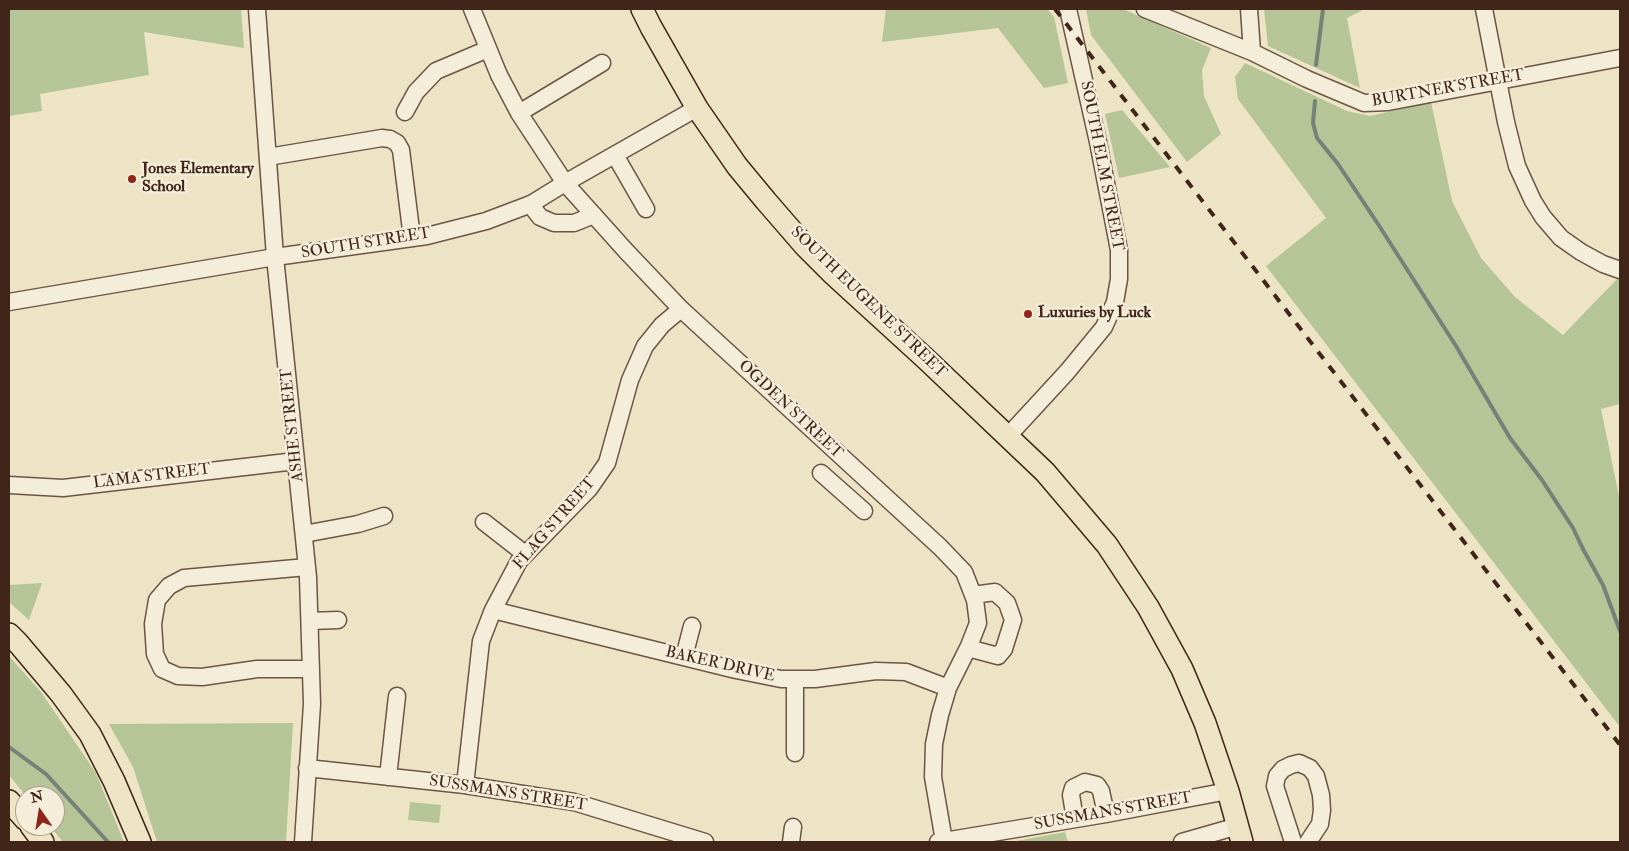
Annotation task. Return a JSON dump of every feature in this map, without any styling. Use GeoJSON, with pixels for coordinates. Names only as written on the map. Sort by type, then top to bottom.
{"type":"FeatureCollection","features":[{"type":"Feature","properties":{"kind":"main road","name":"SOUTH EUGENE STREET"},"geometry":{"type":"LineString","coordinates":[[642,9],[655,36],[697,108],[737,166],[805,246],[1008,436],[1081,512],[1107,545],[1133,583],[1182,669],[1205,723],[1240,834]]}},
{"type":"Feature","properties":{"kind":"main road"},"geometry":{"type":"LineString","coordinates":[[9,634],[18,642],[61,694],[90,734],[114,781],[140,842]]}},
{"type":"Feature","properties":{"kind":"street","name":"ASHE STREET"},"geometry":{"type":"LineString","coordinates":[[257,9],[275,257],[304,534],[310,621],[312,704],[303,842]]}},
{"type":"Feature","properties":{"kind":"street","name":"OGDEN STREET"},"geometry":{"type":"LineString","coordinates":[[472,9],[499,75],[519,112],[565,182],[681,309],[940,547],[964,572],[973,595],[978,623],[948,688],[934,744],[933,777],[941,842]]}},
{"type":"Feature","properties":{"kind":"street","name":"SOUTH ELM STREET"},"geometry":{"type":"LineString","coordinates":[[1008,436],[1067,372],[1104,327],[1115,302],[1119,279],[1119,250],[1098,142],[1068,9]]}},
{"type":"Feature","properties":{"kind":"street","name":"BURTNER STREET"},"geometry":{"type":"LineString","coordinates":[[1145,9],[1252,52],[1307,79],[1364,103],[1388,102],[1620,58]]}},
{"type":"Feature","properties":{"kind":"street"},"geometry":{"type":"LineString","coordinates":[[1249,9],[1252,52]]}},
{"type":"Feature","properties":{"kind":"street"},"geometry":{"type":"LineString","coordinates":[[1484,9],[1506,122],[1518,166],[1533,202],[1561,238],[1602,264],[1620,270]]}},
{"type":"Feature","properties":{"kind":"street"},"geometry":{"type":"LineString","coordinates":[[404,112],[416,92],[436,71],[488,49]]}},
{"type":"Feature","properties":{"kind":"street"},"geometry":{"type":"LineString","coordinates":[[519,112],[602,63]]}},
{"type":"Feature","properties":{"kind":"street","name":"SOUTH STREET"},"geometry":{"type":"LineString","coordinates":[[9,302],[275,257],[427,236],[486,220],[530,204],[565,182],[697,108]]}},
{"type":"Feature","properties":{"kind":"street"},"geometry":{"type":"LineString","coordinates":[[268,157],[382,138],[390,139],[397,143],[401,150],[412,238]]}},
{"type":"Feature","properties":{"kind":"street"},"geometry":{"type":"LineString","coordinates":[[615,155],[646,209]]}},
{"type":"Feature","properties":{"kind":"street"},"geometry":{"type":"LineString","coordinates":[[530,204],[540,217],[554,222],[574,223],[594,215]]}},
{"type":"Feature","properties":{"kind":"street","name":"FLAG STREET"},"geometry":{"type":"LineString","coordinates":[[465,786],[481,642],[493,610],[519,561],[589,489],[606,463],[630,380],[645,346],[662,325],[681,309]]}},
{"type":"Feature","properties":{"kind":"street","name":"LAMA STREET"},"geometry":{"type":"LineString","coordinates":[[9,485],[63,488],[296,460]]}},
{"type":"Feature","properties":{"kind":"street"},"geometry":{"type":"LineString","coordinates":[[837,487],[853,469]]}},
{"type":"Feature","properties":{"kind":"street"},"geometry":{"type":"LineString","coordinates":[[821,473],[864,512]]}},
{"type":"Feature","properties":{"kind":"street"},"geometry":{"type":"LineString","coordinates":[[304,534],[358,524],[384,516]]}},
{"type":"Feature","properties":{"kind":"street"},"geometry":{"type":"LineString","coordinates":[[484,522],[525,554]]}},
{"type":"Feature","properties":{"kind":"street"},"geometry":{"type":"LineString","coordinates":[[307,567],[184,578],[169,586],[157,600],[154,624],[155,654],[162,670],[178,676],[202,677],[257,669],[311,669]]}},
{"type":"Feature","properties":{"kind":"street"},"geometry":{"type":"LineString","coordinates":[[968,648],[998,656],[1004,649],[1013,620],[1007,603],[995,592],[973,595]]}},
{"type":"Feature","properties":{"kind":"street","name":"BAKER DRIVE"},"geometry":{"type":"LineString","coordinates":[[493,610],[763,676],[781,679],[814,679],[876,671],[906,672],[948,688]]}},
{"type":"Feature","properties":{"kind":"street"},"geometry":{"type":"LineString","coordinates":[[310,621],[338,620]]}},
{"type":"Feature","properties":{"kind":"street"},"geometry":{"type":"LineString","coordinates":[[684,657],[692,626]]}},
{"type":"Feature","properties":{"kind":"street"},"geometry":{"type":"LineString","coordinates":[[795,679],[795,753]]}},
{"type":"Feature","properties":{"kind":"street"},"geometry":{"type":"LineString","coordinates":[[388,777],[397,696]]}},
{"type":"Feature","properties":{"kind":"street"},"geometry":{"type":"LineString","coordinates":[[1293,842],[1275,786],[1278,776],[1283,769],[1291,764],[1299,763],[1310,768],[1316,776],[1321,795],[1322,810],[1320,824],[1308,842]]}},
{"type":"Feature","properties":{"kind":"street","name":"SUSSMANS STREET"},"geometry":{"type":"LineString","coordinates":[[307,768],[465,786],[574,802],[705,842]]}},
{"type":"Feature","properties":{"kind":"street"},"geometry":{"type":"LineString","coordinates":[[1075,820],[1071,796],[1073,788],[1085,782],[1097,784],[1101,791],[1106,814]]}},
{"type":"Feature","properties":{"kind":"street","name":"SUSSMANS STREET"},"geometry":{"type":"LineString","coordinates":[[941,842],[1075,820],[1228,791]]}},
{"type":"Feature","properties":{"kind":"street"},"geometry":{"type":"LineString","coordinates":[[1182,842],[1240,834]]}},
{"type":"Feature","properties":{"kind":"green space"},"geometry":{"type":"Polygon","coordinates":[[[9,9],[241,9],[244,48],[144,32],[149,75],[40,94],[42,111],[9,116],[9,9]]]}},
{"type":"Feature","properties":{"kind":"green space"},"geometry":{"type":"Polygon","coordinates":[[[886,9],[1047,9],[1054,17],[1068,83],[1044,88],[998,28],[882,42],[886,9]]]}},
{"type":"Feature","properties":{"kind":"green space"},"geometry":{"type":"Polygon","coordinates":[[[1086,9],[1123,9],[1211,48],[1202,70],[1204,96],[1221,134],[1187,162],[1091,35],[1086,9]]]}},
{"type":"Feature","properties":{"kind":"green space"},"geometry":{"type":"Polygon","coordinates":[[[1264,9],[1365,9],[1347,18],[1360,88],[1268,46],[1264,9]]]}},
{"type":"Feature","properties":{"kind":"green space"},"geometry":{"type":"Polygon","coordinates":[[[1245,63],[1347,111],[1370,116],[1431,102],[1452,201],[1481,258],[1515,297],[1563,335],[1617,279],[1620,280],[1620,404],[1601,409],[1620,501],[1620,727],[1266,266],[1326,218],[1238,99],[1235,77],[1245,63]]]}},
{"type":"Feature","properties":{"kind":"green space"},"geometry":{"type":"Polygon","coordinates":[[[1122,110],[1170,167],[1119,178],[1105,114],[1122,110]]]}},
{"type":"Feature","properties":{"kind":"green space"},"geometry":{"type":"Polygon","coordinates":[[[42,583],[29,620],[9,602],[9,585],[42,583]]]}},
{"type":"Feature","properties":{"kind":"green space"},"geometry":{"type":"Polygon","coordinates":[[[9,656],[41,692],[96,773],[124,842],[63,842],[58,836],[65,836],[65,786],[18,786],[9,775],[9,656]]]}},
{"type":"Feature","properties":{"kind":"green space"},"geometry":{"type":"Polygon","coordinates":[[[293,723],[286,842],[157,842],[133,767],[109,724],[293,723]]]}},
{"type":"Feature","properties":{"kind":"green space"},"geometry":{"type":"Polygon","coordinates":[[[410,802],[441,805],[439,823],[408,820],[410,802]]]}},
{"type":"Feature","properties":{"kind":"green space"},"geometry":{"type":"Polygon","coordinates":[[[1065,832],[1068,842],[1011,842],[1065,832]]]}},
{"type":"Feature","properties":{"kind":"waterway"},"geometry":{"type":"LineString","coordinates":[[1316,65],[1323,9]]}},
{"type":"Feature","properties":{"kind":"waterway"},"geometry":{"type":"LineString","coordinates":[[1315,101],[1313,123],[1317,138],[1338,164],[1378,224],[1456,346],[1510,438],[1542,480],[1573,528],[1603,585],[1620,631]]}},
{"type":"Feature","properties":{"kind":"waterway"},"geometry":{"type":"LineString","coordinates":[[9,747],[46,774],[108,842]]}},
{"type":"Feature","properties":{"kind":"railway"},"geometry":{"type":"LineString","coordinates":[[1055,9],[1620,745]]}},
{"type":"Feature","properties":{"kind":"place","name":"Jones Elementary School"},"geometry":{"type":"Point","coordinates":[132,179]}},
{"type":"Feature","properties":{"kind":"place","name":"Luxuries by Luck"},"geometry":{"type":"Point","coordinates":[1028,314]}}]}
